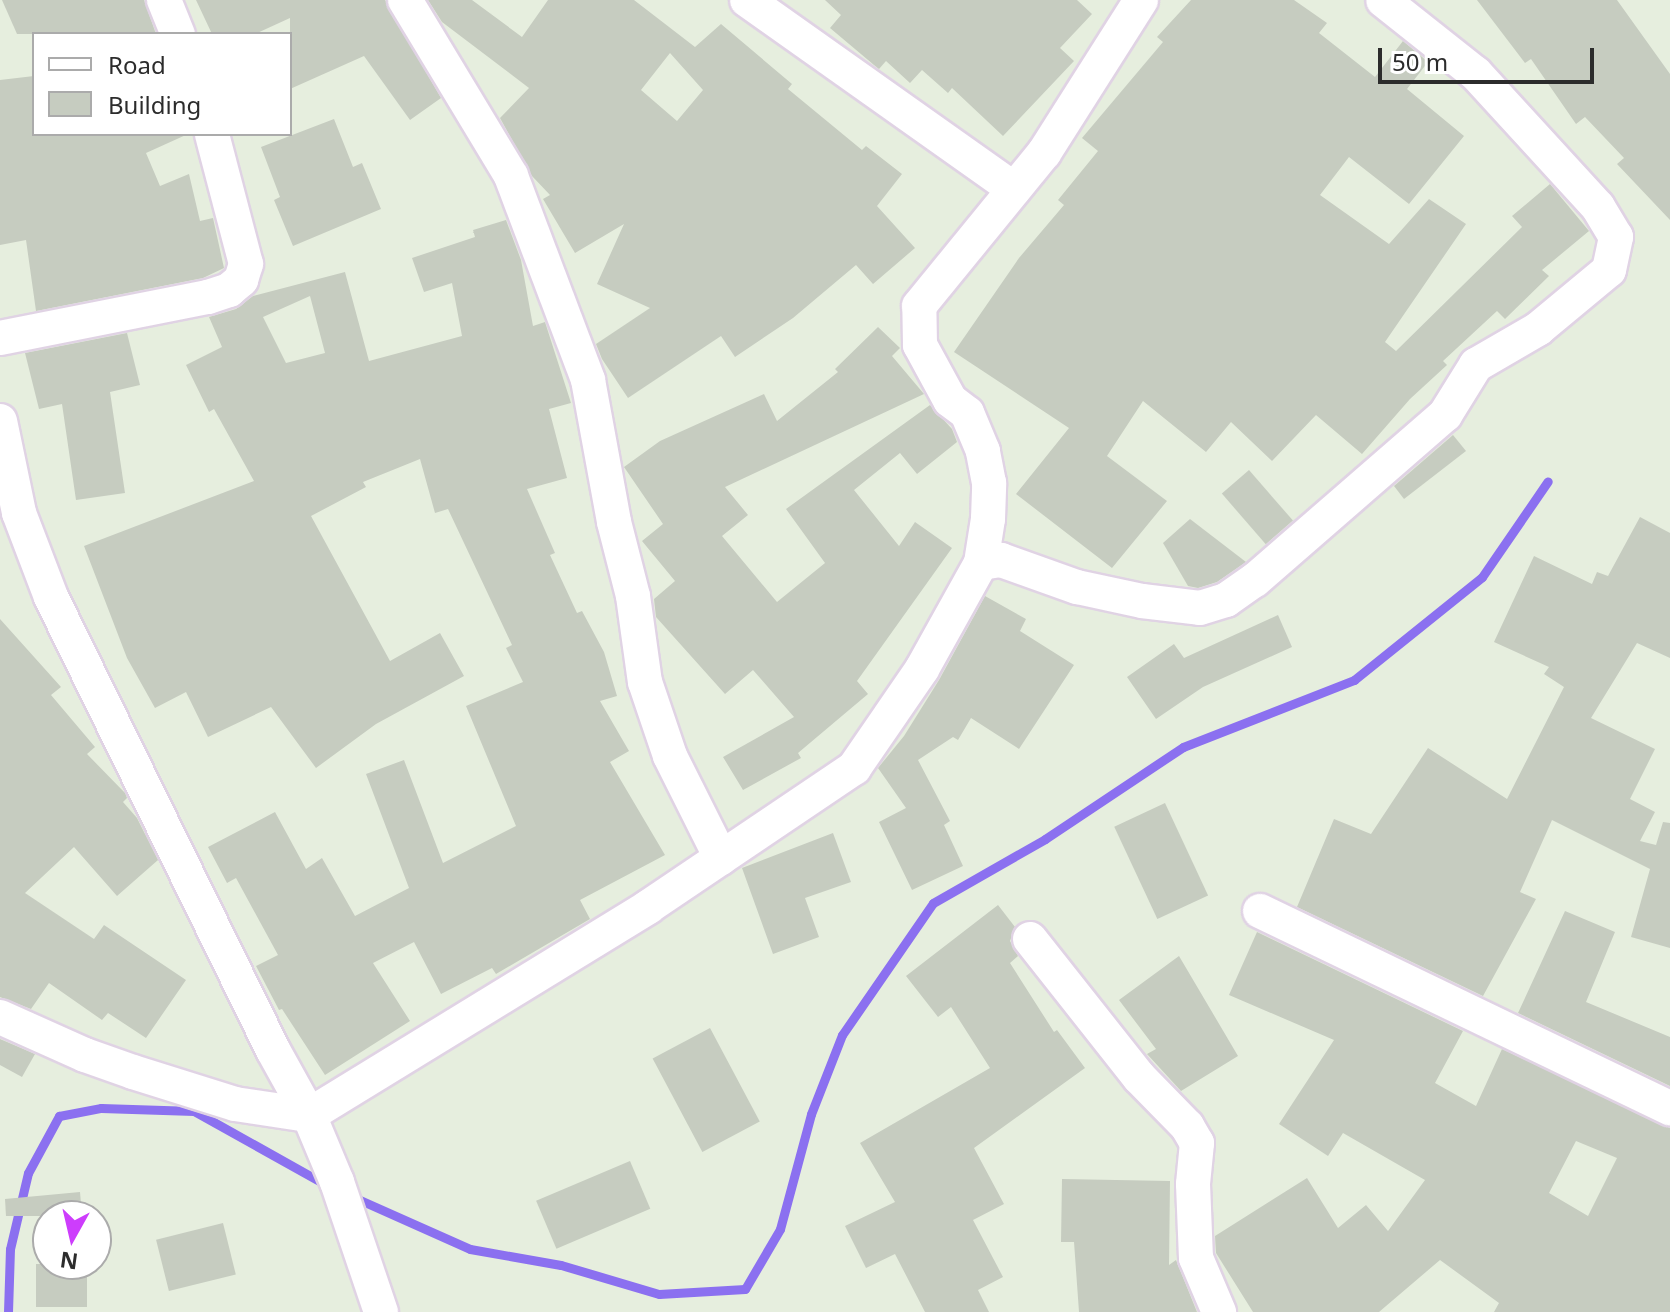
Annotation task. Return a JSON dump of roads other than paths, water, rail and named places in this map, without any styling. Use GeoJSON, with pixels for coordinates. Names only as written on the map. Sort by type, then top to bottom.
{"type":"FeatureCollection","features":[{"type":"Feature","properties":{"kind":"street"},"geometry":{"type":"LineString","coordinates":[[164,0],[177,32]]}},
{"type":"Feature","properties":{"kind":"street"},"geometry":{"type":"LineString","coordinates":[[405,0],[511,176],[588,380],[614,522],[633,596],[645,682],[670,756],[721,858]]}},
{"type":"Feature","properties":{"kind":"street"},"geometry":{"type":"LineString","coordinates":[[747,0],[1014,189]]}},
{"type":"Feature","properties":{"kind":"street"},"geometry":{"type":"LineString","coordinates":[[0,1017],[85,1055],[133,1072],[235,1104],[309,1115],[648,907],[854,768],[922,669],[981,563],[989,483],[983,451],[967,413],[950,400],[920,345],[919,306],[1044,153],[1141,0]]}},
{"type":"Feature","properties":{"kind":"street"},"geometry":{"type":"LineString","coordinates":[[981,563],[1001,560],[1077,587],[1142,601],[1200,608],[1226,600],[1255,580],[1445,415],[1476,365],[1538,329],[1609,270],[1616,237],[1598,207],[1475,73],[1383,0]]}},
{"type":"Feature","properties":{"kind":"street"},"geometry":{"type":"LineString","coordinates":[[0,338],[208,297],[229,290],[241,280],[246,264],[213,136]]}},
{"type":"Feature","properties":{"kind":"street"},"geometry":{"type":"LineString","coordinates":[[0,421],[19,513],[51,597],[273,1050],[309,1115],[337,1182],[378,1300]]}},
{"type":"Feature","properties":{"kind":"street"},"geometry":{"type":"LineString","coordinates":[[1260,911],[1670,1108]]}},
{"type":"Feature","properties":{"kind":"street"},"geometry":{"type":"LineString","coordinates":[[1030,939],[1139,1077],[1187,1126],[1197,1143],[1193,1184],[1196,1258],[1219,1312]]}},
{"type":"Feature","properties":{"kind":"waterway"},"geometry":{"type":"LineString","coordinates":[[351,1196],[470,1249],[561,1265],[659,1294],[745,1289],[780,1229],[811,1114],[842,1035],[933,903],[1045,839],[1183,747],[1354,680],[1482,577],[1548,481]]}},
{"type":"Feature","properties":{"kind":"waterway"},"geometry":{"type":"LineString","coordinates":[[8,1312],[10,1249],[28,1173],[59,1116],[101,1108],[194,1111],[330,1187]]}}]}
